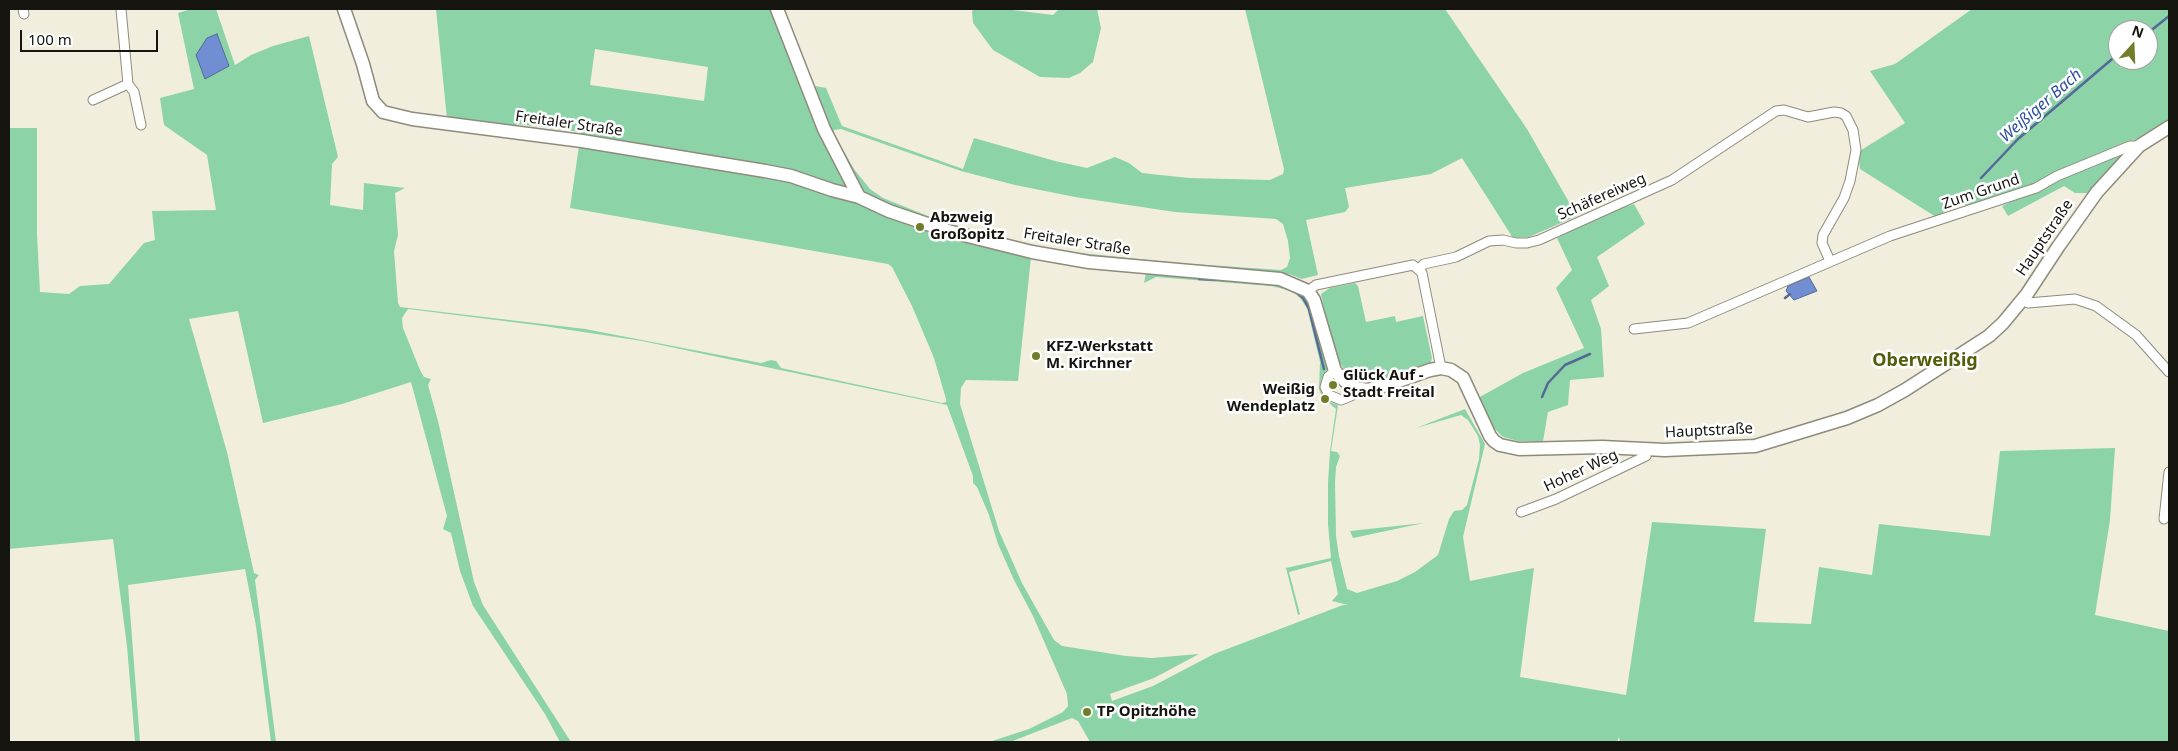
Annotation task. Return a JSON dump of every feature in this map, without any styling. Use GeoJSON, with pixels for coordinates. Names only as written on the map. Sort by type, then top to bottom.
{"type":"FeatureCollection","features":[{"type":"Feature","properties":{"kind":"street"},"geometry":{"type":"LineString","coordinates":[[121,9],[128,84],[134,92],[141,125]]}},
{"type":"Feature","properties":{"kind":"street","name":"Freitaler Straße"},"geometry":{"type":"LineString","coordinates":[[344,9],[373,101],[383,112],[412,119],[582,141],[765,171],[859,197],[948,232],[1032,252],[1134,267],[1280,279],[1308,291]]}},
{"type":"Feature","properties":{"kind":"street"},"geometry":{"type":"LineString","coordinates":[[777,9],[824,128],[859,197]]}},
{"type":"Feature","properties":{"kind":"street"},"geometry":{"type":"LineString","coordinates":[[93,100],[128,84]]}},
{"type":"Feature","properties":{"kind":"street","name":"Schäfereiweg"},"geometry":{"type":"LineString","coordinates":[[1419,269],[1424,264],[1456,257],[1489,241],[1503,240],[1521,243],[1538,240],[1672,180],[1776,111],[1784,110],[1808,117],[1834,112],[1841,113],[1846,116],[1853,130],[1856,150],[1850,181],[1844,198],[1823,235],[1822,242],[1830,261]]}},
{"type":"Feature","properties":{"kind":"street","name":"Hauptstraße"},"geometry":{"type":"LineString","coordinates":[[1441,368],[1457,373],[1463,378],[1490,436],[1500,445],[1519,449],[1602,447],[1664,450],[1755,446],[1847,418],[1905,390],[1989,336],[2003,323],[2023,299],[2097,192],[2139,146],[2169,127]]}},
{"type":"Feature","properties":{"kind":"street","name":"Zum Grund"},"geometry":{"type":"LineString","coordinates":[[1634,329],[1688,323],[1830,261],[1915,227],[1936,222],[2036,188],[2057,176],[2130,146],[2139,146]]}},
{"type":"Feature","properties":{"kind":"street"},"geometry":{"type":"LineString","coordinates":[[1413,265],[1422,274],[1441,368],[1367,390],[1356,388],[1344,381],[1335,371],[1328,353],[1318,309],[1308,291],[1316,285],[1413,265]]}},
{"type":"Feature","properties":{"kind":"street"},"geometry":{"type":"LineString","coordinates":[[2023,299],[2028,303],[2075,299],[2096,306],[2136,335],[2169,372]]}},
{"type":"Feature","properties":{"kind":"street"},"geometry":{"type":"LineString","coordinates":[[1335,371],[1328,377],[1325,387],[1329,395],[1341,400],[1351,396],[1356,388]]}},
{"type":"Feature","properties":{"kind":"street","name":"Hoher Weg"},"geometry":{"type":"LineString","coordinates":[[1521,512],[1556,499],[1646,456],[1644,449]]}},
{"type":"Feature","properties":{"kind":"street"},"geometry":{"type":"LineString","coordinates":[[2164,519],[2169,472]]}},
{"type":"Feature","properties":{"kind":"green space"},"geometry":{"type":"Polygon","coordinates":[[[191,9],[216,9],[235,65],[251,55],[273,46],[309,36],[338,157],[332,164],[330,205],[363,210],[364,183],[405,188],[395,193],[398,235],[394,251],[398,303],[400,307],[585,329],[761,363],[771,360],[776,361],[781,368],[942,403],[946,402],[946,399],[934,358],[912,306],[892,267],[888,264],[570,208],[581,132],[517,124],[513,128],[447,119],[436,9],[783,9],[810,80],[815,86],[826,88],[842,126],[963,169],[974,138],[1087,168],[1115,157],[1129,163],[1142,173],[1189,178],[1270,180],[1283,174],[1284,169],[1245,9],[1445,9],[1527,129],[1577,216],[1529,237],[1513,238],[1462,158],[1431,174],[1345,188],[1349,207],[1345,212],[1306,220],[1318,275],[1302,279],[1289,274],[1285,284],[1293,287],[1309,300],[1329,366],[1321,380],[1320,388],[1323,396],[1330,402],[1338,405],[1331,451],[1337,452],[1340,456],[1336,467],[1335,482],[1336,536],[1347,589],[1357,593],[1397,581],[1415,572],[1438,555],[1449,519],[1454,511],[1462,510],[1467,505],[1479,459],[1480,445],[1478,436],[1468,420],[1461,415],[1416,428],[1465,409],[1485,444],[1463,537],[1470,581],[1534,568],[1520,677],[1626,695],[1652,522],[1766,529],[1754,622],[1811,624],[1819,567],[1872,575],[1879,524],[1990,536],[2000,451],[2115,448],[2110,520],[2095,615],[2169,631],[2169,742],[1620,742],[1619,737],[1617,742],[1090,742],[1078,721],[1072,718],[1010,742],[989,742],[1029,729],[1063,712],[1068,706],[1067,694],[1033,616],[998,544],[989,515],[977,487],[973,483],[973,476],[947,405],[642,341],[544,326],[408,309],[402,318],[403,328],[420,370],[424,377],[431,379],[428,385],[438,421],[474,582],[483,605],[571,742],[560,742],[545,714],[473,606],[460,571],[451,533],[443,529],[447,516],[411,382],[342,404],[263,423],[238,311],[189,319],[227,452],[254,573],[259,575],[255,580],[276,742],[271,742],[256,626],[245,569],[128,585],[140,742],[135,742],[127,646],[113,539],[9,549],[9,128],[37,128],[37,234],[40,292],[69,294],[80,286],[109,284],[144,243],[155,240],[152,211],[216,210],[207,155],[164,125],[160,98],[194,89],[178,13],[191,9]],[[595,49],[590,85],[704,101],[708,67],[595,49]],[[841,129],[834,130],[834,134],[854,169],[870,189],[883,198],[948,224],[1033,246],[1178,263],[1281,270],[1287,267],[1290,258],[1283,224],[1276,219],[1175,212],[1075,197],[1015,185],[961,171],[841,129]],[[1031,257],[1018,381],[966,380],[961,388],[960,404],[999,531],[1022,583],[1054,640],[1062,646],[1126,656],[1152,658],[1199,654],[1154,678],[1110,694],[1112,701],[1153,686],[1214,654],[1343,605],[1348,605],[1332,601],[1338,594],[1331,561],[1289,572],[1300,614],[1298,615],[1286,568],[1331,558],[1328,524],[1328,483],[1336,409],[1322,397],[1319,389],[1320,362],[1307,308],[1292,291],[1271,286],[1156,277],[1144,283],[1146,273],[1031,257]]]}},
{"type":"Feature","properties":{"kind":"green space"},"geometry":{"type":"Polygon","coordinates":[[[975,9],[1005,9],[1053,15],[1059,9],[1097,9],[1101,28],[1093,62],[1080,73],[1069,78],[1040,77],[993,50],[973,23],[972,11],[975,9]]]}},
{"type":"Feature","properties":{"kind":"green space"},"geometry":{"type":"Polygon","coordinates":[[[1972,9],[2169,9],[2169,120],[2138,138],[2056,172],[2027,187],[1967,209],[1963,202],[1936,217],[1860,169],[1858,152],[1905,123],[1870,71],[1895,64],[1972,9]]]}},
{"type":"Feature","properties":{"kind":"green space"},"geometry":{"type":"Polygon","coordinates":[[[2119,152],[2126,153],[2089,193],[2075,193],[2064,186],[2008,216],[2002,206],[2060,178],[2119,152]]]}},
{"type":"Feature","properties":{"kind":"green space"},"geometry":{"type":"Polygon","coordinates":[[[1634,204],[1645,224],[1597,257],[1609,286],[1591,300],[1601,329],[1604,377],[1570,380],[1568,405],[1548,412],[1543,441],[1518,441],[1503,437],[1492,426],[1478,398],[1523,373],[1584,348],[1556,288],[1572,270],[1557,238],[1607,213],[1634,204]]]}},
{"type":"Feature","properties":{"kind":"green space"},"geometry":{"type":"Polygon","coordinates":[[[1355,283],[1358,286],[1366,322],[1395,316],[1396,322],[1423,316],[1432,358],[1430,366],[1376,383],[1357,379],[1344,369],[1333,352],[1321,294],[1330,288],[1355,283]]]}},
{"type":"Feature","properties":{"kind":"green space"},"geometry":{"type":"Polygon","coordinates":[[[1424,523],[1353,538],[1350,531],[1424,523]]]}},
{"type":"Feature","properties":{"kind":"water"},"geometry":{"type":"Polygon","coordinates":[[[217,34],[229,66],[205,79],[196,55],[207,38],[217,34]]]}},
{"type":"Feature","properties":{"kind":"water"},"geometry":{"type":"Polygon","coordinates":[[[1809,277],[1817,291],[1794,300],[1786,291],[1788,286],[1809,277]]]}},
{"type":"Feature","properties":{"kind":"waterway","name":"Weißiger Bach"},"geometry":{"type":"LineString","coordinates":[[2158,25],[2169,16]]}},
{"type":"Feature","properties":{"kind":"waterway","name":"Weißiger Bach"},"geometry":{"type":"LineString","coordinates":[[1981,178],[2018,139],[2108,62]]}},
{"type":"Feature","properties":{"kind":"waterway"},"geometry":{"type":"LineString","coordinates":[[1199,279],[1223,280]]}},
{"type":"Feature","properties":{"kind":"waterway"},"geometry":{"type":"LineString","coordinates":[[1296,292],[1303,298],[1309,309],[1324,369]]}},
{"type":"Feature","properties":{"kind":"waterway"},"geometry":{"type":"LineString","coordinates":[[1785,298],[1790,294]]}},
{"type":"Feature","properties":{"kind":"waterway"},"geometry":{"type":"LineString","coordinates":[[1542,397],[1548,383],[1565,365],[1590,354]]}},
{"type":"Feature","properties":{"kind":"place","name":"Abzweig Großopitz"},"geometry":{"type":"Point","coordinates":[920,227]}},
{"type":"Feature","properties":{"kind":"place","name":"KFZ-Werkstatt M. Kirchner"},"geometry":{"type":"Point","coordinates":[1036,356]}},
{"type":"Feature","properties":{"kind":"place","name":"Glück Auf - Stadt Freital"},"geometry":{"type":"Point","coordinates":[1333,385]}},
{"type":"Feature","properties":{"kind":"place","name":"Weißig Wendeplatz"},"geometry":{"type":"Point","coordinates":[1325,399]}},
{"type":"Feature","properties":{"kind":"place","name":"TP Opitzhöhe"},"geometry":{"type":"Point","coordinates":[1087,712]}},
{"type":"Feature","properties":{"kind":"district","name":"Oberweißig"},"geometry":{"type":"Point","coordinates":[1925,361]}}]}
